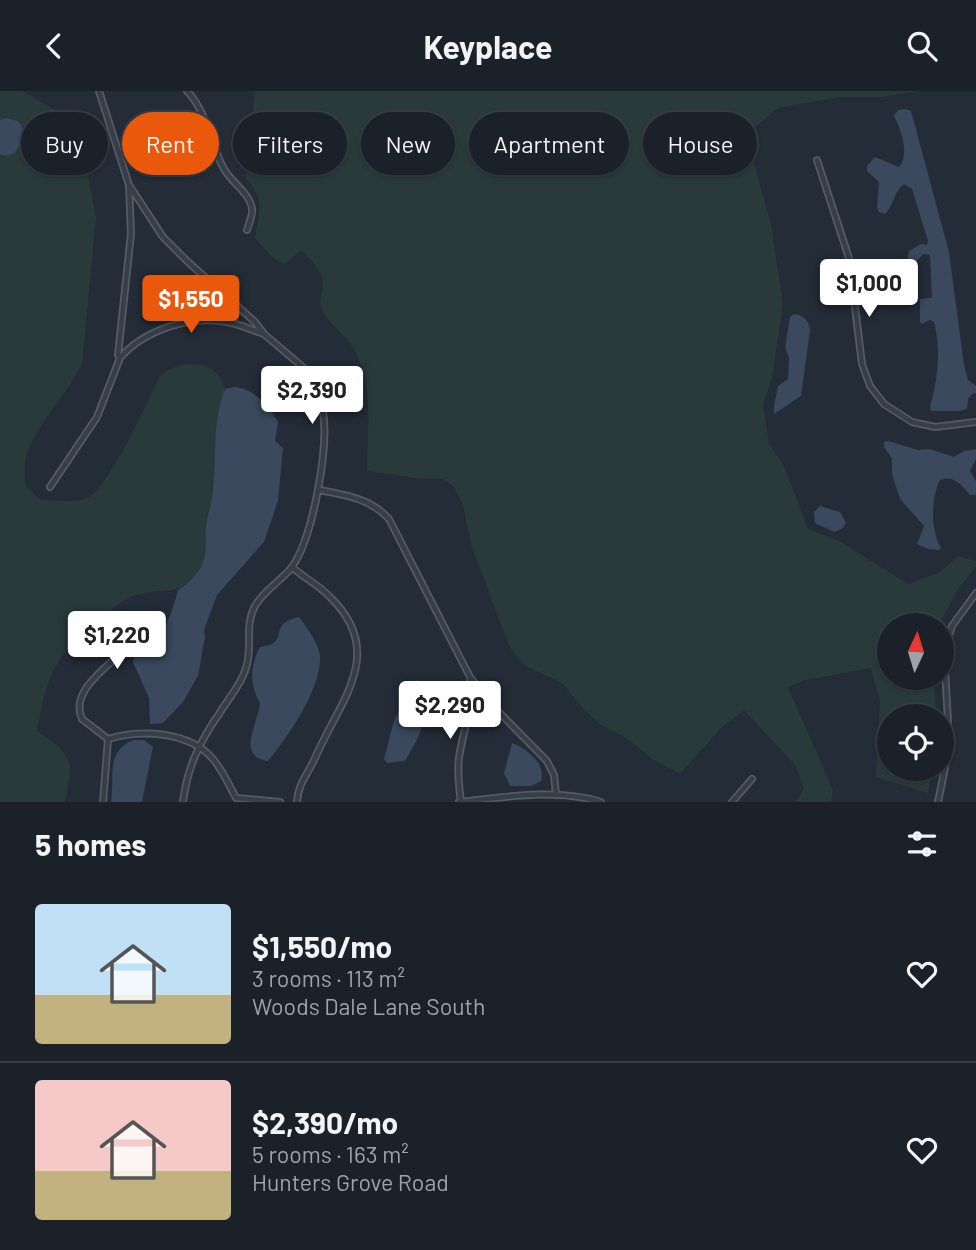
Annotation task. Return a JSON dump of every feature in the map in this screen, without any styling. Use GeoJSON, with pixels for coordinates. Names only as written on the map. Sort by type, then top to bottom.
{"type":"FeatureCollection","features":[{"type":"Feature","properties":{"kind":"street"},"geometry":{"type":"LineString","coordinates":[[99,91],[129,185],[155,225],[174,249],[304,368],[322,403],[325,426],[319,490],[305,534],[292,567],[262,596],[253,610],[248,627],[249,656],[246,671],[198,747],[190,768],[183,802]]}},
{"type":"Feature","properties":{"kind":"street"},"geometry":{"type":"LineString","coordinates":[[187,91],[203,114],[226,173],[249,199],[253,210],[247,229]]}},
{"type":"Feature","properties":{"kind":"street"},"geometry":{"type":"LineString","coordinates":[[817,160],[849,258],[862,364],[870,386],[884,404],[912,422],[935,427],[976,422]]}},
{"type":"Feature","properties":{"kind":"street"},"geometry":{"type":"LineString","coordinates":[[120,358],[118,355],[131,234],[129,185]]}},
{"type":"Feature","properties":{"kind":"street"},"geometry":{"type":"LineString","coordinates":[[50,487],[97,417],[120,358],[142,338],[192,322],[227,322],[264,334]]}},
{"type":"Feature","properties":{"kind":"street"},"geometry":{"type":"LineString","coordinates":[[319,490],[363,500],[379,509],[389,519],[470,677],[488,701],[547,761],[554,775],[556,795]]}},
{"type":"Feature","properties":{"kind":"street"},"geometry":{"type":"LineString","coordinates":[[292,567],[329,595],[341,609],[352,629],[358,661],[352,686],[330,724],[314,762],[302,779],[297,802]]}},
{"type":"Feature","properties":{"kind":"street"},"geometry":{"type":"LineString","coordinates":[[938,802],[945,768],[948,722],[944,650],[952,626],[976,593]]}},
{"type":"Feature","properties":{"kind":"street"},"geometry":{"type":"LineString","coordinates":[[108,739],[82,719],[79,705],[94,678],[140,631]]}},
{"type":"Feature","properties":{"kind":"street"},"geometry":{"type":"LineString","coordinates":[[470,677],[471,708],[459,757],[460,802],[556,795],[601,802]]}},
{"type":"Feature","properties":{"kind":"street"},"geometry":{"type":"LineString","coordinates":[[108,739],[128,734],[154,733],[173,737],[198,747],[211,757],[234,800],[280,802]]}},
{"type":"Feature","properties":{"kind":"street"},"geometry":{"type":"LineString","coordinates":[[103,802],[108,739]]}},
{"type":"Feature","properties":{"kind":"street"},"geometry":{"type":"LineString","coordinates":[[732,802],[752,779]]}},
{"type":"Feature","properties":{"kind":"shaded area"},"geometry":{"type":"Polygon","coordinates":[[[0,91],[23,91],[58,112],[21,112],[21,175],[88,175],[96,217],[82,364],[31,445],[25,461],[25,485],[41,500],[80,500],[94,493],[127,444],[160,376],[173,368],[197,364],[204,366],[218,375],[225,389],[216,428],[212,494],[205,526],[205,557],[201,567],[193,578],[178,588],[126,599],[73,645],[59,661],[50,680],[37,731],[58,747],[68,760],[70,777],[65,802],[0,802],[0,91]]]}},
{"type":"Feature","properties":{"kind":"shaded area"},"geometry":{"type":"Polygon","coordinates":[[[255,91],[919,91],[882,97],[840,97],[778,108],[757,125],[757,112],[643,112],[643,175],[757,173],[771,224],[783,304],[772,379],[763,405],[769,444],[784,466],[808,529],[841,542],[908,584],[940,572],[958,556],[976,561],[976,566],[957,591],[945,613],[877,613],[877,690],[871,668],[805,680],[788,687],[833,790],[831,802],[795,802],[804,789],[796,766],[744,710],[721,728],[680,774],[652,759],[628,739],[601,725],[585,711],[563,684],[524,665],[509,646],[471,544],[463,505],[453,486],[443,479],[367,471],[368,409],[365,379],[354,349],[321,308],[323,281],[317,268],[301,250],[284,265],[270,255],[255,238],[259,205],[256,192],[246,175],[347,175],[347,112],[253,112],[255,91]]]}},
{"type":"Feature","properties":{"kind":"shaded area"},"geometry":{"type":"Polygon","coordinates":[[[877,690],[935,690],[935,704],[880,704],[877,690]]]}},
{"type":"Feature","properties":{"kind":"shaded area"},"geometry":{"type":"Polygon","coordinates":[[[889,781],[930,781],[928,793],[889,781]]]}},
{"type":"Feature","properties":{"kind":"water"},"geometry":{"type":"Polygon","coordinates":[[[898,110],[911,111],[949,252],[964,365],[968,380],[976,386],[976,393],[968,399],[967,409],[959,411],[931,411],[938,364],[936,332],[934,322],[930,320],[921,324],[920,321],[920,299],[932,298],[930,255],[923,254],[916,262],[906,266],[909,251],[921,244],[927,245],[928,241],[912,189],[904,184],[885,214],[879,212],[879,182],[867,171],[867,166],[875,157],[899,167],[904,149],[894,116],[898,110]]]}},
{"type":"Feature","properties":{"kind":"water"},"geometry":{"type":"Polygon","coordinates":[[[6,118],[18,121],[21,126],[18,149],[11,155],[0,154],[0,120],[6,118]]]}},
{"type":"Feature","properties":{"kind":"water"},"geometry":{"type":"Polygon","coordinates":[[[794,314],[805,319],[810,330],[801,396],[774,414],[778,386],[788,379],[789,358],[785,347],[790,317],[794,314]]]}},
{"type":"Feature","properties":{"kind":"water"},"geometry":{"type":"Polygon","coordinates":[[[234,387],[260,398],[278,422],[275,441],[283,448],[278,501],[264,542],[217,595],[204,630],[198,676],[183,702],[163,723],[150,724],[149,698],[133,662],[135,654],[159,637],[169,619],[178,590],[193,578],[203,562],[218,415],[225,389],[234,387]]]}},
{"type":"Feature","properties":{"kind":"water"},"geometry":{"type":"Polygon","coordinates":[[[884,442],[918,450],[930,449],[954,457],[964,451],[976,449],[976,459],[970,471],[976,481],[976,495],[970,495],[950,479],[940,480],[937,488],[933,514],[935,532],[941,548],[939,550],[917,544],[924,526],[900,499],[892,474],[892,458],[884,447],[884,442]]]}},
{"type":"Feature","properties":{"kind":"water"},"geometry":{"type":"Polygon","coordinates":[[[820,506],[840,512],[846,523],[842,529],[834,532],[815,523],[814,512],[820,506]]]}},
{"type":"Feature","properties":{"kind":"water"},"geometry":{"type":"Polygon","coordinates":[[[299,617],[318,649],[318,673],[301,713],[268,761],[258,758],[251,746],[260,703],[253,682],[254,661],[260,647],[275,642],[283,624],[299,617]]]}},
{"type":"Feature","properties":{"kind":"water"},"geometry":{"type":"Polygon","coordinates":[[[417,680],[426,699],[420,732],[405,761],[387,763],[384,759],[394,721],[412,682],[417,680]]]}},
{"type":"Feature","properties":{"kind":"water"},"geometry":{"type":"Polygon","coordinates":[[[133,740],[144,740],[153,747],[142,802],[111,802],[115,758],[124,745],[133,740]]]}},
{"type":"Feature","properties":{"kind":"water"},"geometry":{"type":"Polygon","coordinates":[[[512,743],[534,757],[541,768],[541,781],[531,786],[510,786],[504,773],[512,743]]]}}]}
